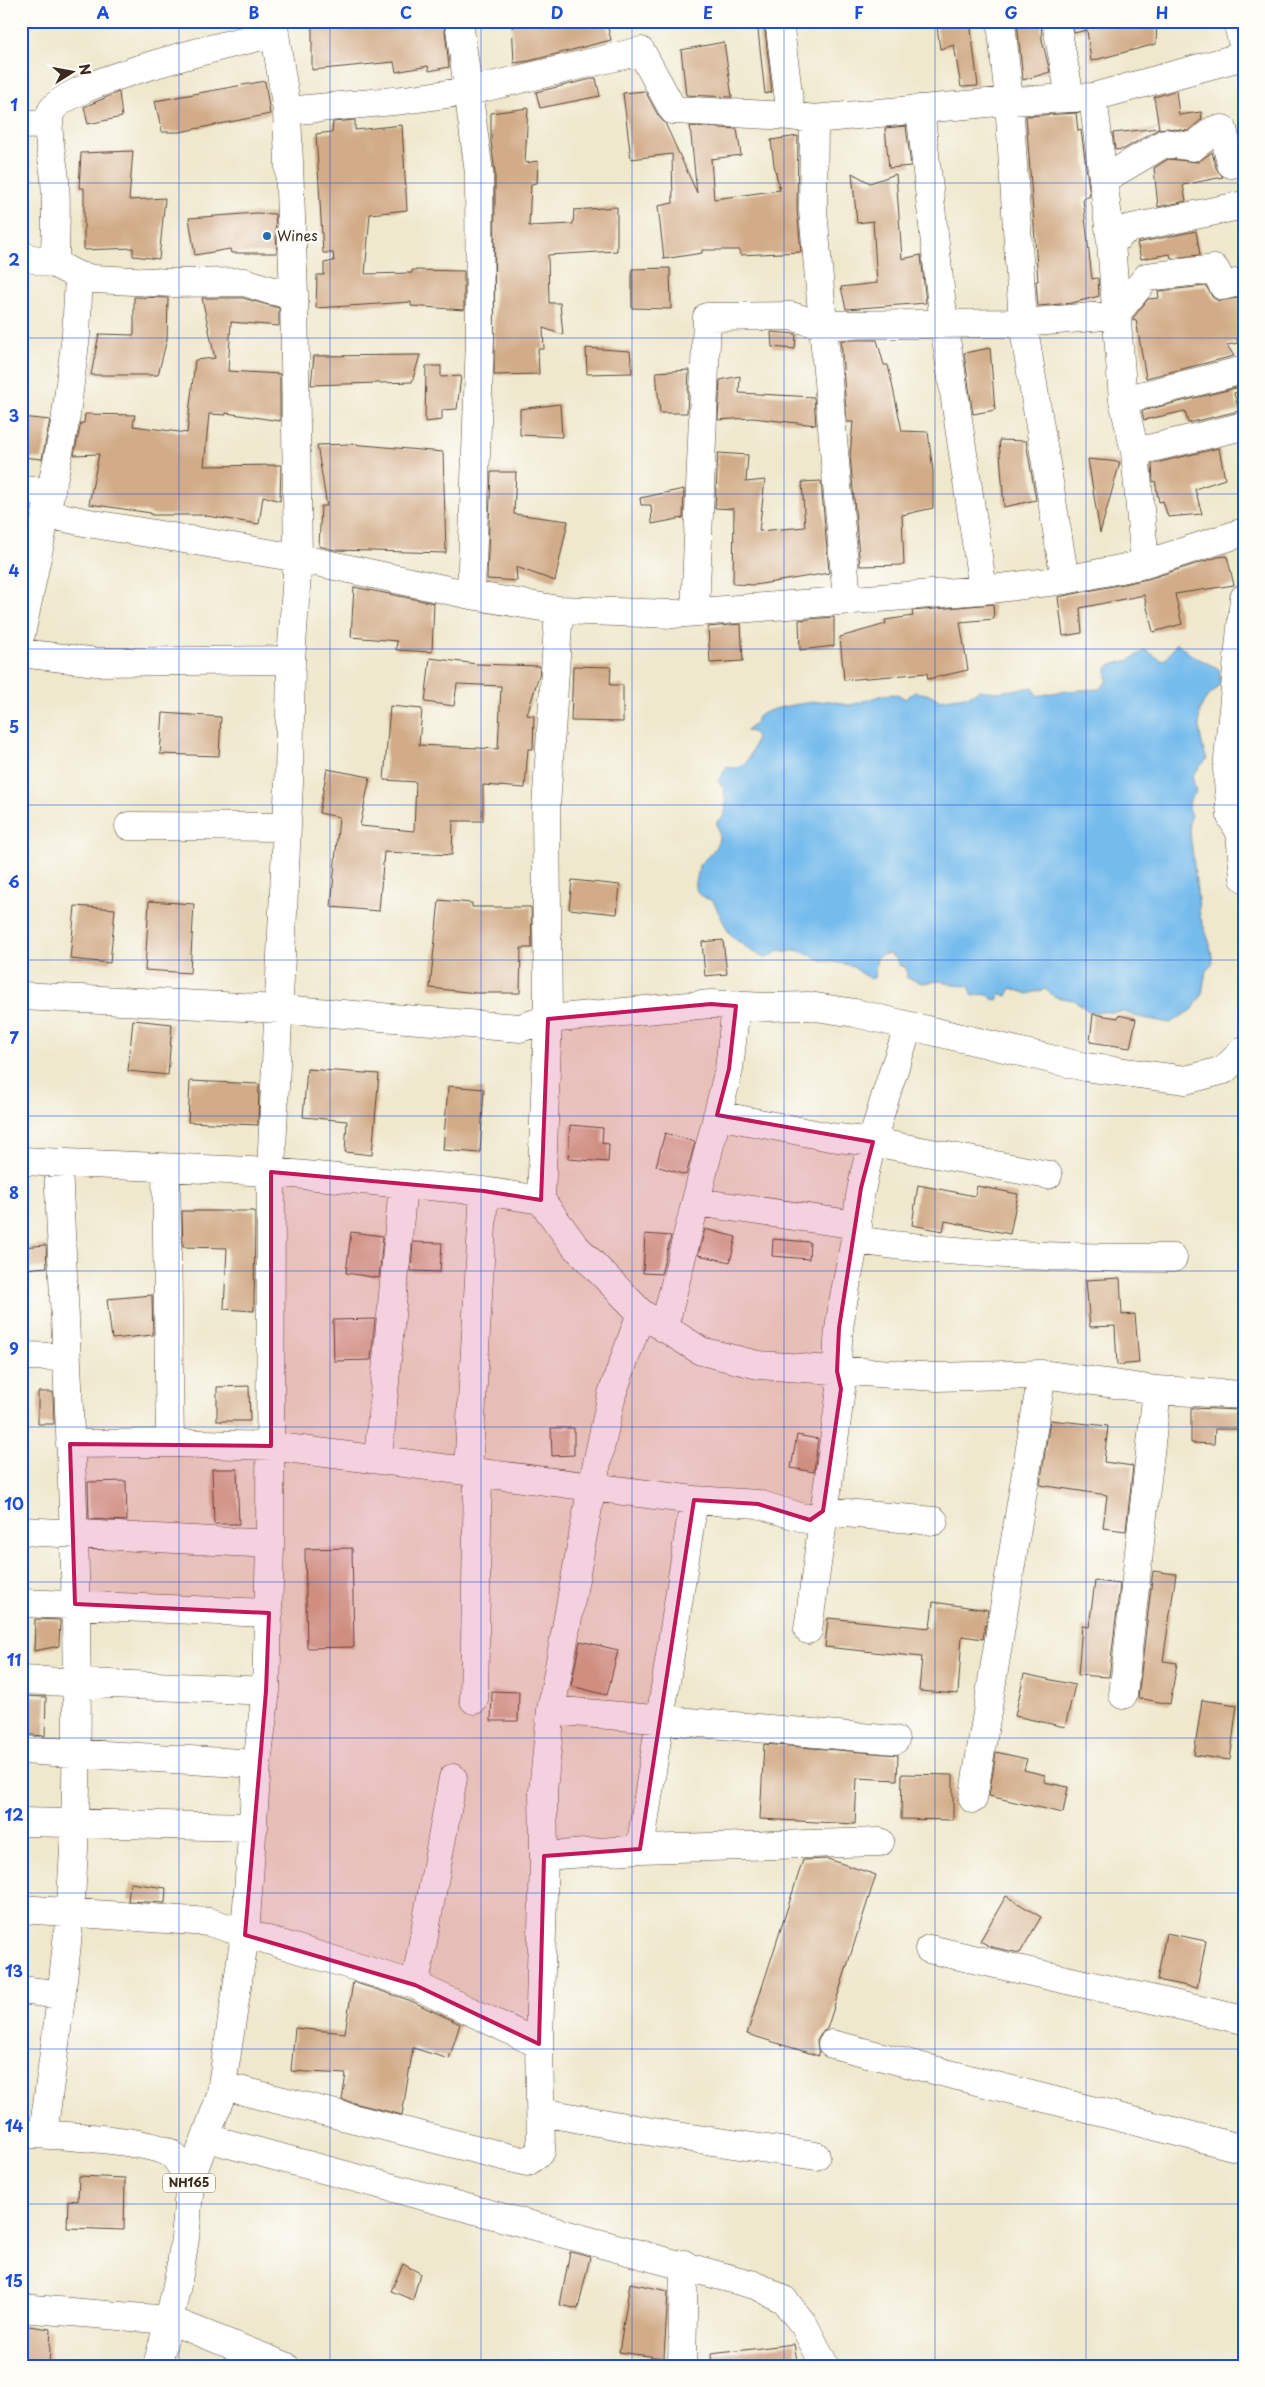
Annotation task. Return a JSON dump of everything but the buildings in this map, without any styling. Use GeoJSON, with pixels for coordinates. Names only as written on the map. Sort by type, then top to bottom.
{"type":"FeatureCollection","features":[{"type":"Feature","properties":{"kind":"main road"},"geometry":{"type":"LineString","coordinates":[[459,21],[479,174],[480,339],[471,596]]}},
{"type":"Feature","properties":{"kind":"main road"},"geometry":{"type":"LineString","coordinates":[[780,21],[803,118],[813,210],[847,599]]}},
{"type":"Feature","properties":{"kind":"main road"},"geometry":{"type":"LineString","coordinates":[[1001,21],[1009,101],[1022,323],[1065,580]]}},
{"type":"Feature","properties":{"kind":"main road"},"geometry":{"type":"LineString","coordinates":[[1056,21],[1082,97],[1104,179],[1124,400],[1136,452],[1145,564]]}},
{"type":"Feature","properties":{"kind":"main road"},"geometry":{"type":"LineString","coordinates":[[1236,21],[1244,48]]}},
{"type":"Feature","properties":{"kind":"main road"},"geometry":{"type":"LineString","coordinates":[[21,634],[65,423],[76,335],[55,181],[49,124],[51,112],[58,102],[106,81],[274,27],[287,111],[294,295],[298,558],[291,660],[287,828],[272,1172],[270,1544],[266,1691],[257,1764],[246,1935],[221,2092],[210,2131],[189,2183]]}},
{"type":"Feature","properties":{"kind":"main road"},"geometry":{"type":"LineString","coordinates":[[287,111],[404,100],[469,91],[641,51],[673,110],[803,118],[1082,97],[1244,56]]}},
{"type":"Feature","properties":{"kind":"main road"},"geometry":{"type":"LineString","coordinates":[[920,109],[944,324],[983,590]]}},
{"type":"Feature","properties":{"kind":"main road"},"geometry":{"type":"LineString","coordinates":[[21,125],[49,124]]}},
{"type":"Feature","properties":{"kind":"main road"},"geometry":{"type":"LineString","coordinates":[[1104,179],[1165,143],[1193,147],[1214,130],[1223,129],[1231,164],[1244,159]]}},
{"type":"Feature","properties":{"kind":"main road"},"geometry":{"type":"LineString","coordinates":[[1111,243],[1127,229],[1244,205]]}},
{"type":"Feature","properties":{"kind":"main road"},"geometry":{"type":"LineString","coordinates":[[21,256],[67,270],[143,282],[245,282],[269,290],[294,295]]}},
{"type":"Feature","properties":{"kind":"main road"},"geometry":{"type":"LineString","coordinates":[[695,612],[707,316],[791,316],[822,325],[1022,323],[1115,315],[1147,276],[1215,269],[1222,286],[1244,281]]}},
{"type":"Feature","properties":{"kind":"main road"},"geometry":{"type":"LineString","coordinates":[[1124,400],[1244,370]]}},
{"type":"Feature","properties":{"kind":"main road"},"geometry":{"type":"LineString","coordinates":[[1136,452],[1244,426]]}},
{"type":"Feature","properties":{"kind":"main road"},"geometry":{"type":"LineString","coordinates":[[21,490],[94,524],[298,558],[471,596],[559,610],[672,614],[983,590],[1065,580],[1145,564],[1244,533]]}},
{"type":"Feature","properties":{"kind":"main road"},"geometry":{"type":"LineString","coordinates":[[1244,598],[1228,770],[1231,816],[1240,832],[1244,878]]}},
{"type":"Feature","properties":{"kind":"main road"},"geometry":{"type":"LineString","coordinates":[[559,610],[546,808],[548,1019],[540,1200],[574,1245],[641,1313],[701,1351],[758,1365],[937,1377],[1042,1374],[1157,1390],[1244,1395]]}},
{"type":"Feature","properties":{"kind":"main road"},"geometry":{"type":"LineString","coordinates":[[21,653],[97,662],[291,660]]}},
{"type":"Feature","properties":{"kind":"main road"},"geometry":{"type":"LineString","coordinates":[[129,826],[287,828]]}},
{"type":"Feature","properties":{"kind":"main road"},"geometry":{"type":"LineString","coordinates":[[21,996],[280,1009],[520,1028],[548,1019],[710,1004],[809,1006],[855,1013],[1085,1067],[1186,1080],[1224,1070],[1244,1050]]}},
{"type":"Feature","properties":{"kind":"main road"},"geometry":{"type":"LineString","coordinates":[[664,1328],[729,1069],[736,1006]]}},
{"type":"Feature","properties":{"kind":"main road"},"geometry":{"type":"LineString","coordinates":[[808,1630],[841,1389],[837,1371],[839,1328],[856,1232],[861,1188],[888,1085],[909,1026]]}},
{"type":"Feature","properties":{"kind":"main road"},"geometry":{"type":"LineString","coordinates":[[717,1115],[1048,1175]]}},
{"type":"Feature","properties":{"kind":"main road"},"geometry":{"type":"LineString","coordinates":[[21,1161],[272,1172],[484,1191],[540,1200]]}},
{"type":"Feature","properties":{"kind":"main road"},"geometry":{"type":"LineString","coordinates":[[32,2134],[62,1995],[76,1824],[75,1604],[58,1164]]}},
{"type":"Feature","properties":{"kind":"main road"},"geometry":{"type":"LineString","coordinates":[[166,1168],[170,1443]]}},
{"type":"Feature","properties":{"kind":"main road"},"geometry":{"type":"LineString","coordinates":[[378,1460],[403,1184]]}},
{"type":"Feature","properties":{"kind":"main road"},"geometry":{"type":"LineString","coordinates":[[474,1700],[473,1472],[484,1191]]}},
{"type":"Feature","properties":{"kind":"main road"},"geometry":{"type":"LineString","coordinates":[[696,1202],[856,1232],[916,1249],[1012,1256],[1173,1258]]}},
{"type":"Feature","properties":{"kind":"main road"},"geometry":{"type":"LineString","coordinates":[[221,2092],[527,2162],[541,2151],[539,2044],[544,1856],[543,1791],[551,1710],[592,1486],[612,1394],[641,1313]]}},
{"type":"Feature","properties":{"kind":"main road"},"geometry":{"type":"LineString","coordinates":[[21,1356],[66,1358]]}},
{"type":"Feature","properties":{"kind":"main road"},"geometry":{"type":"LineString","coordinates":[[973,1799],[1042,1374]]}},
{"type":"Feature","properties":{"kind":"main road"},"geometry":{"type":"LineString","coordinates":[[1123,1695],[1157,1390]]}},
{"type":"Feature","properties":{"kind":"main road"},"geometry":{"type":"LineString","coordinates":[[70,1444],[170,1443],[270,1446],[694,1500],[758,1504],[810,1520],[823,1511],[934,1521]]}},
{"type":"Feature","properties":{"kind":"main road"},"geometry":{"type":"LineString","coordinates":[[640,1849],[694,1500]]}},
{"type":"Feature","properties":{"kind":"main road"},"geometry":{"type":"LineString","coordinates":[[21,1531],[270,1544]]}},
{"type":"Feature","properties":{"kind":"main road"},"geometry":{"type":"LineString","coordinates":[[21,1603],[269,1613]]}},
{"type":"Feature","properties":{"kind":"main road"},"geometry":{"type":"LineString","coordinates":[[21,1680],[266,1691]]}},
{"type":"Feature","properties":{"kind":"main road"},"geometry":{"type":"LineString","coordinates":[[551,1710],[895,1740]]}},
{"type":"Feature","properties":{"kind":"main road"},"geometry":{"type":"LineString","coordinates":[[21,1750],[257,1764]]}},
{"type":"Feature","properties":{"kind":"main road"},"geometry":{"type":"LineString","coordinates":[[415,1985],[452,1778]]}},
{"type":"Feature","properties":{"kind":"main road"},"geometry":{"type":"LineString","coordinates":[[21,1822],[254,1827]]}},
{"type":"Feature","properties":{"kind":"main road"},"geometry":{"type":"LineString","coordinates":[[544,1856],[640,1849],[880,1842]]}},
{"type":"Feature","properties":{"kind":"main road"},"geometry":{"type":"LineString","coordinates":[[21,1909],[208,1922],[415,1985],[539,2044]]}},
{"type":"Feature","properties":{"kind":"main road"},"geometry":{"type":"LineString","coordinates":[[929,1949],[1244,2020]]}},
{"type":"Feature","properties":{"kind":"main road"},"geometry":{"type":"LineString","coordinates":[[21,1990],[62,1995]]}},
{"type":"Feature","properties":{"kind":"main road"},"geometry":{"type":"LineString","coordinates":[[832,2044],[1244,2149]]}},
{"type":"Feature","properties":{"kind":"main road"},"geometry":{"type":"LineString","coordinates":[[541,2112],[670,2135],[816,2156]]}},
{"type":"Feature","properties":{"kind":"main road"},"geometry":{"type":"LineString","coordinates":[[210,2131],[758,2286],[784,2300],[804,2325],[826,2366]]}},
{"type":"Feature","properties":{"kind":"main road","name":"NH165"},"geometry":{"type":"LineString","coordinates":[[32,2134],[158,2147],[173,2154],[189,2183],[188,2221],[169,2320],[157,2366]]}},
{"type":"Feature","properties":{"kind":"main road"},"geometry":{"type":"LineString","coordinates":[[682,2366],[684,2264]]}},
{"type":"Feature","properties":{"kind":"main road"},"geometry":{"type":"LineString","coordinates":[[21,2308],[169,2320],[285,2366]]}},
{"type":"Feature","properties":{"kind":"highlighted area"},"geometry":{"type":"Polygon","coordinates":[[[711,1004],[736,1006],[729,1069],[717,1115],[873,1142],[861,1188],[839,1328],[837,1371],[841,1389],[823,1511],[810,1520],[758,1504],[694,1500],[640,1849],[544,1856],[539,2044],[415,1985],[245,1935],[266,1691],[269,1613],[75,1604],[70,1444],[271,1446],[271,1172],[484,1191],[541,1200],[548,1019],[711,1004]]]}},
{"type":"Feature","properties":{"kind":"water"},"geometry":{"type":"Polygon","coordinates":[[[1177,643],[1190,654],[1219,669],[1220,682],[1216,690],[1205,700],[1200,710],[1200,732],[1207,759],[1192,776],[1196,793],[1190,799],[1189,811],[1191,814],[1189,823],[1200,916],[1210,944],[1213,963],[1206,971],[1202,994],[1193,1009],[1170,1023],[1138,1017],[1124,1012],[1090,1012],[1074,1000],[1055,997],[1045,989],[1028,994],[1011,988],[1007,996],[1000,994],[997,1000],[992,999],[987,994],[973,996],[969,986],[953,985],[940,981],[923,983],[907,978],[906,967],[900,966],[896,959],[887,954],[877,958],[874,978],[870,979],[850,965],[821,960],[797,950],[788,952],[780,950],[767,958],[751,951],[730,935],[713,901],[705,898],[697,890],[696,882],[699,865],[711,853],[718,841],[717,821],[724,815],[725,811],[724,787],[718,782],[727,766],[738,767],[747,760],[753,749],[756,737],[753,732],[746,731],[757,722],[757,718],[762,714],[791,705],[814,702],[833,701],[849,705],[878,696],[893,694],[900,695],[905,699],[915,692],[931,695],[939,700],[971,695],[979,690],[998,692],[1033,687],[1037,696],[1076,690],[1099,689],[1107,682],[1107,668],[1110,665],[1130,660],[1145,650],[1161,660],[1166,659],[1177,643]]]}},
{"type":"Feature","properties":{"kind":"place","name":"Wines"},"geometry":{"type":"Point","coordinates":[267,236]}}]}
